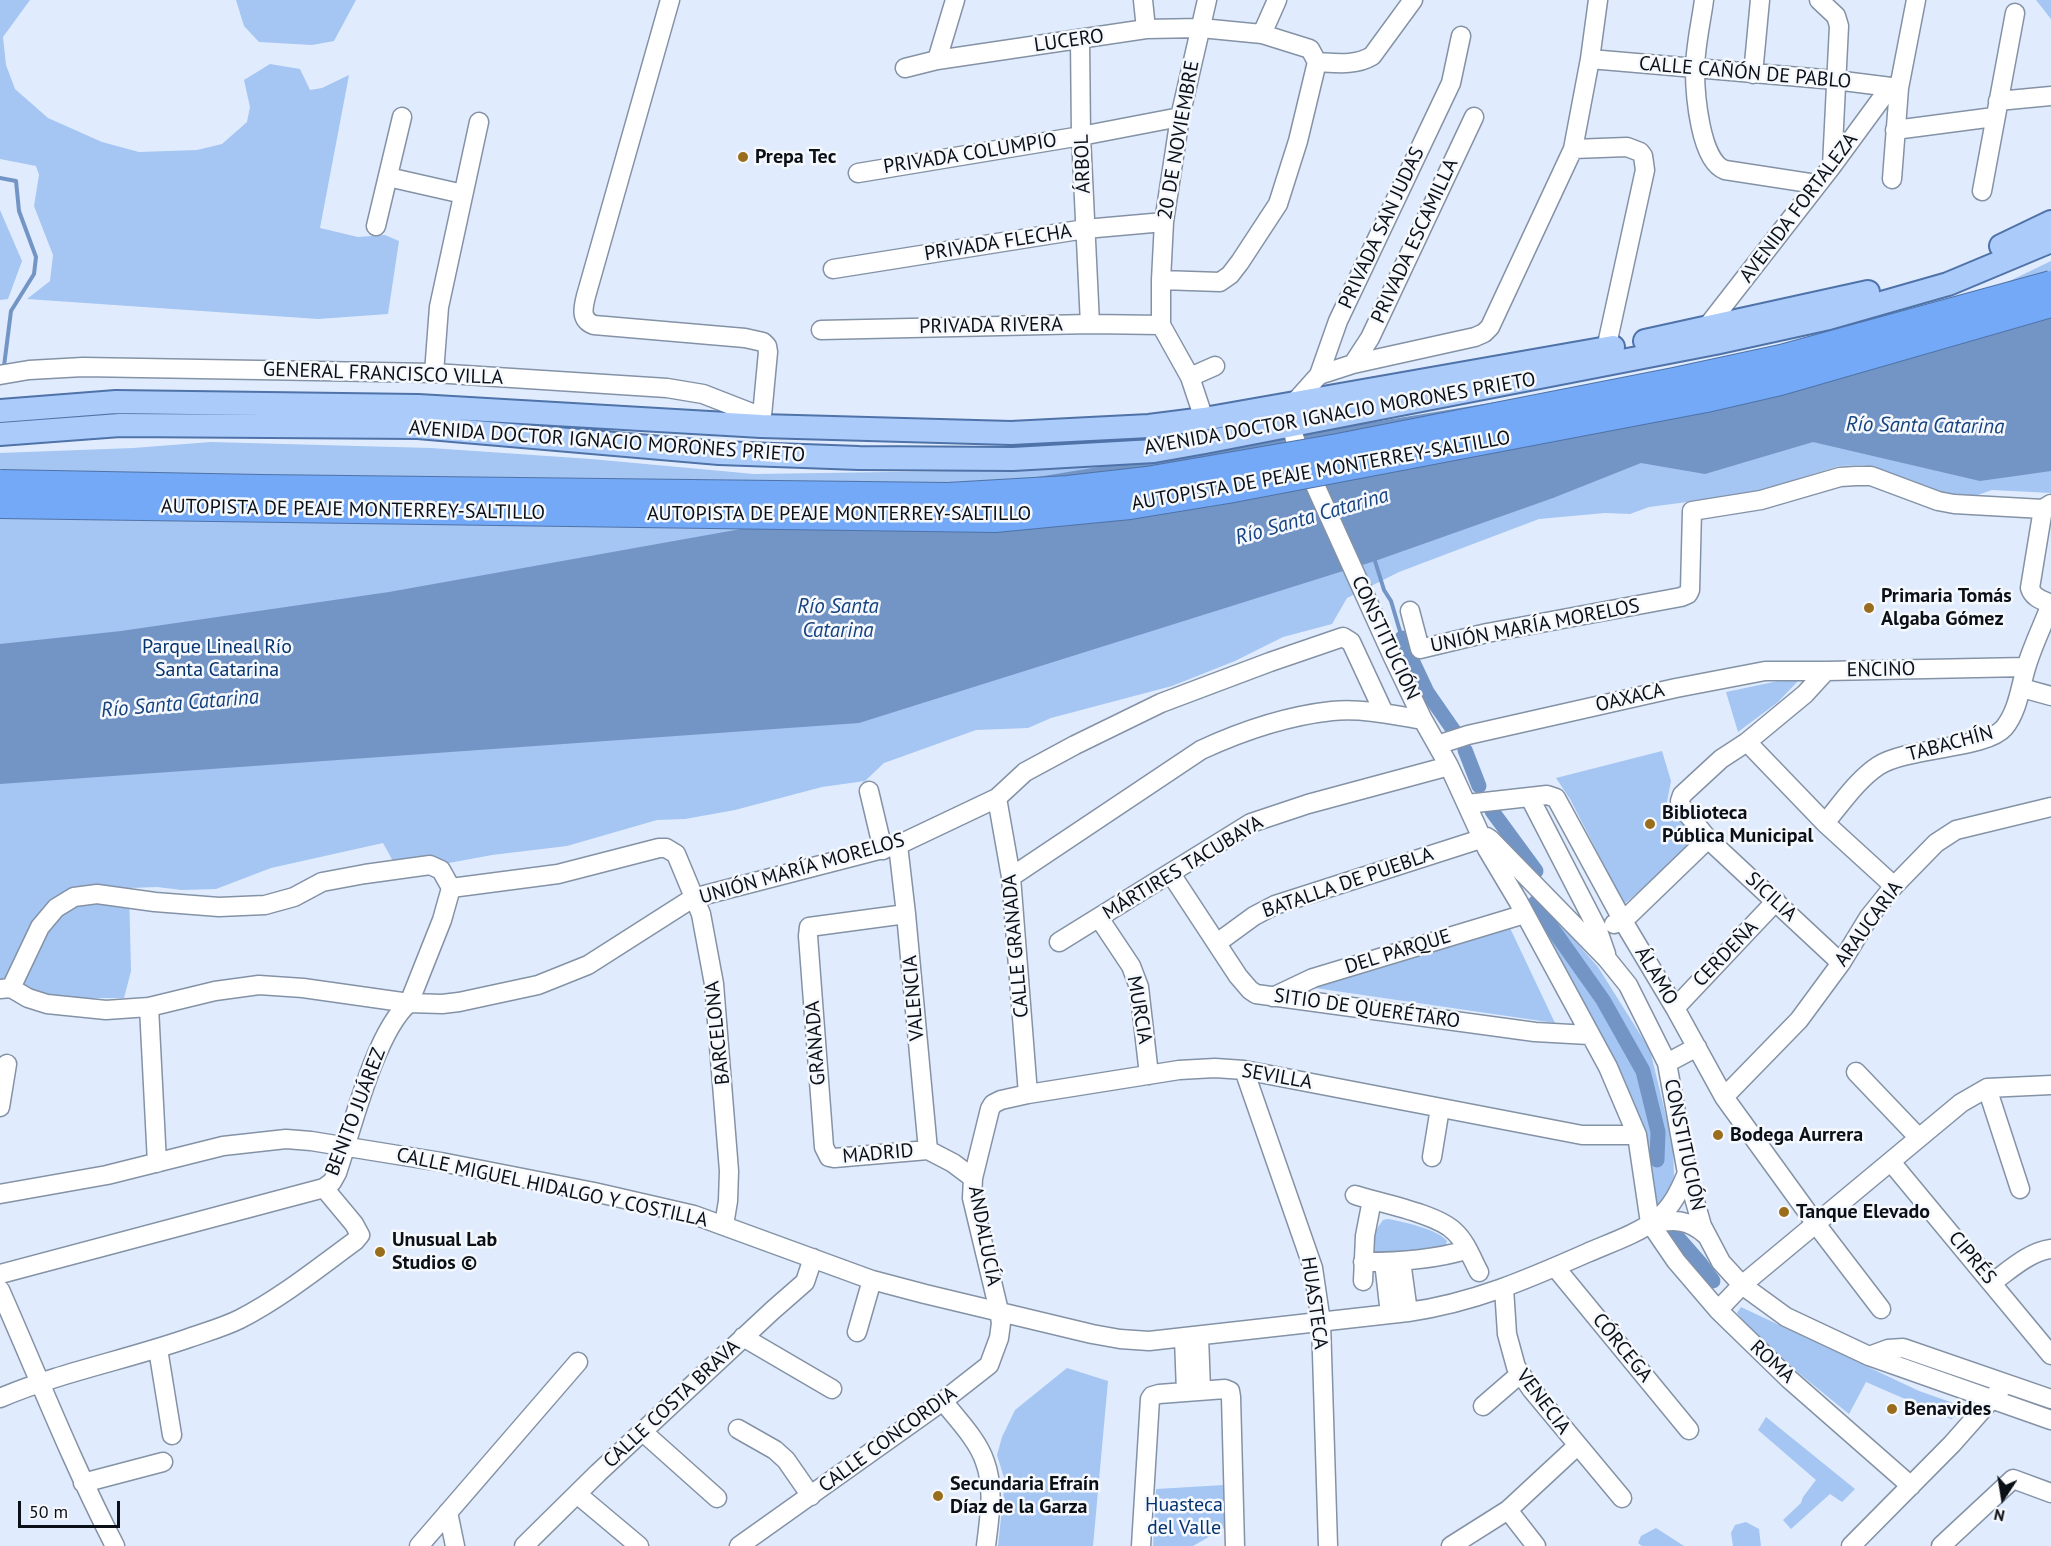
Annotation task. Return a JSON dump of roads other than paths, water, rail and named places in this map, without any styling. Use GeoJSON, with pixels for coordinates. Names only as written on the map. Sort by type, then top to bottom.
{"type":"FeatureCollection","features":[{"type":"Feature","properties":{"kind":"highway","name":"AUTOPISTA DE PEAJE MONTERREY-SALTILLO"},"geometry":{"type":"LineString","coordinates":[[0,483],[948,496],[1068,489],[1147,480],[1338,447],[1684,379],[1781,358],[2051,284]]}},
{"type":"Feature","properties":{"kind":"highway","name":"AUTOPISTA DE PEAJE MONTERREY-SALTILLO"},"geometry":{"type":"LineString","coordinates":[[0,505],[985,519],[1130,506],[1228,490],[1706,399],[1780,382],[2051,304]]}},
{"type":"Feature","properties":{"kind":"main road","name":"AVENIDA DOCTOR IGNACIO MORONES PRIETO"},"geometry":{"type":"LineString","coordinates":[[0,411],[116,402],[418,406],[1011,434],[1138,427],[1204,419],[1294,424],[1361,393],[1606,349],[1869,292],[1987,253],[2051,222]]}},
{"type":"Feature","properties":{"kind":"main road","name":"AVENIDA DOCTOR IGNACIO MORONES PRIETO"},"geometry":{"type":"LineString","coordinates":[[0,434],[120,425],[418,427],[719,453],[859,458],[1014,459],[1154,450],[1703,345],[1829,318],[1948,284],[2051,241]]}},
{"type":"Feature","properties":{"kind":"main road"},"geometry":{"type":"LineString","coordinates":[[606,444],[628,436],[648,434],[749,439],[755,435],[761,421]]}},
{"type":"Feature","properties":{"kind":"street"},"geometry":{"type":"LineString","coordinates":[[670,0],[587,289],[583,308],[584,317],[594,325],[745,338],[763,342],[768,346],[768,352],[761,421]]}},
{"type":"Feature","properties":{"kind":"street"},"geometry":{"type":"LineString","coordinates":[[937,60],[955,0]]}},
{"type":"Feature","properties":{"kind":"street"},"geometry":{"type":"LineString","coordinates":[[1143,0],[1146,29]]}},
{"type":"Feature","properties":{"kind":"street","name":"20 DE NOVIEMBRE"},"geometry":{"type":"LineString","coordinates":[[1204,419],[1190,377],[1161,325],[1161,280],[1164,222],[1180,117],[1207,0]]}},
{"type":"Feature","properties":{"kind":"street"},"geometry":{"type":"LineString","coordinates":[[1262,34],[1277,0]]}},
{"type":"Feature","properties":{"kind":"street","name":"LUCERO"},"geometry":{"type":"LineString","coordinates":[[905,68],[937,60],[1146,29],[1201,28],[1262,34],[1314,56],[1353,63],[1364,61],[1372,56],[1413,0]]}},
{"type":"Feature","properties":{"kind":"street"},"geometry":{"type":"LineString","coordinates":[[1294,424],[1319,375],[1353,364],[1475,337],[1490,327],[1573,149],[1590,59],[1598,0]]}},
{"type":"Feature","properties":{"kind":"street"},"geometry":{"type":"LineString","coordinates":[[1704,0],[1695,69],[1698,107],[1708,152],[1715,165],[1725,170],[1816,184]]}},
{"type":"Feature","properties":{"kind":"street"},"geometry":{"type":"LineString","coordinates":[[1753,74],[1761,0]]}},
{"type":"Feature","properties":{"kind":"street"},"geometry":{"type":"LineString","coordinates":[[1819,0],[1836,16],[1839,26],[1832,166]]}},
{"type":"Feature","properties":{"kind":"street"},"geometry":{"type":"LineString","coordinates":[[1892,179],[1895,130],[1894,87],[1916,0]]}},
{"type":"Feature","properties":{"kind":"street"},"geometry":{"type":"LineString","coordinates":[[1982,191],[2015,13]]}},
{"type":"Feature","properties":{"kind":"street","name":"PRIVADA SAN JUDAS"},"geometry":{"type":"LineString","coordinates":[[1319,375],[1338,321],[1451,83],[1461,36]]}},
{"type":"Feature","properties":{"kind":"street","name":"ÁRBOL"},"geometry":{"type":"LineString","coordinates":[[1080,39],[1081,136],[1090,324]]}},
{"type":"Feature","properties":{"kind":"street"},"geometry":{"type":"LineString","coordinates":[[1161,280],[1220,282],[1230,275],[1240,262],[1278,204],[1298,141],[1314,56]]}},
{"type":"Feature","properties":{"kind":"street","name":"CALLE CAÑÓN DE PABLO"},"geometry":{"type":"LineString","coordinates":[[1590,59],[1894,87]]}},
{"type":"Feature","properties":{"kind":"street","name":"AVENIDA FORTALEZA"},"geometry":{"type":"LineString","coordinates":[[1706,328],[1816,184],[1894,87]]}},
{"type":"Feature","properties":{"kind":"street"},"geometry":{"type":"LineString","coordinates":[[1895,130],[2051,96]]}},
{"type":"Feature","properties":{"kind":"street"},"geometry":{"type":"LineString","coordinates":[[376,226],[402,117]]}},
{"type":"Feature","properties":{"kind":"street","name":"PRIVADA COLUMPIO"},"geometry":{"type":"LineString","coordinates":[[858,173],[1180,117]]}},
{"type":"Feature","properties":{"kind":"street","name":"PRIVADA ESCAMILLA"},"geometry":{"type":"LineString","coordinates":[[1353,364],[1370,338],[1474,117]]}},
{"type":"Feature","properties":{"kind":"street"},"geometry":{"type":"LineString","coordinates":[[434,373],[439,307],[479,122]]}},
{"type":"Feature","properties":{"kind":"street"},"geometry":{"type":"LineString","coordinates":[[1573,149],[1627,147],[1640,152],[1643,156],[1645,170],[1606,349]]}},
{"type":"Feature","properties":{"kind":"street"},"geometry":{"type":"LineString","coordinates":[[388,177],[464,194]]}},
{"type":"Feature","properties":{"kind":"street","name":"PRIVADA FLECHA"},"geometry":{"type":"LineString","coordinates":[[833,268],[1085,229],[1164,222]]}},
{"type":"Feature","properties":{"kind":"street","name":"PRIVADA RIVERA"},"geometry":{"type":"LineString","coordinates":[[821,330],[1090,324],[1161,325]]}},
{"type":"Feature","properties":{"kind":"street"},"geometry":{"type":"LineString","coordinates":[[1190,377],[1215,366]]}},
{"type":"Feature","properties":{"kind":"street","name":"GENERAL FRANCISCO VILLA"},"geometry":{"type":"LineString","coordinates":[[0,375],[29,370],[83,367],[434,373],[667,388],[703,394],[761,421]]}},
{"type":"Feature","properties":{"kind":"street","name":"CONSTITUCIÓN"},"geometry":{"type":"LineString","coordinates":[[1294,424],[1392,655],[1423,720],[1608,1067],[1637,1135],[1650,1223]]}},
{"type":"Feature","properties":{"kind":"street","name":"UNIÓN MARÍA MORELOS"},"geometry":{"type":"LineString","coordinates":[[1410,611],[1420,649],[1487,633],[1681,597],[1688,594],[1690,590],[1692,511],[1761,500],[1840,477],[1871,476],[1938,501],[1954,504],[2047,507]]}},
{"type":"Feature","properties":{"kind":"street","name":"TABACHÍN"},"geometry":{"type":"LineString","coordinates":[[1826,823],[1862,779],[1878,765],[1904,755],[1977,740],[2002,730],[2017,703],[2026,667],[2051,604],[2038,598],[2030,588],[2047,507]]}},
{"type":"Feature","properties":{"kind":"street","name":"UNIÓN MARÍA MORELOS"},"geometry":{"type":"LineString","coordinates":[[6,989],[47,1004],[106,1010],[149,1007],[215,991],[259,985],[313,989],[409,1003],[459,1002],[538,985],[588,965],[693,898],[890,848],[997,798],[1026,772],[1161,703],[1343,637],[1352,642],[1384,713]]}},
{"type":"Feature","properties":{"kind":"street","name":"ENCINO"},"geometry":{"type":"LineString","coordinates":[[1680,801],[1682,795],[1721,759],[1747,742],[1805,694],[1826,671],[2026,667]]}},
{"type":"Feature","properties":{"kind":"street","name":"OAXACA"},"geometry":{"type":"LineString","coordinates":[[1437,744],[1676,688],[1765,671],[1826,671]]}},
{"type":"Feature","properties":{"kind":"street"},"geometry":{"type":"LineString","coordinates":[[2022,688],[2051,696]]}},
{"type":"Feature","properties":{"kind":"street"},"geometry":{"type":"LineString","coordinates":[[1011,877],[1201,750],[1235,734],[1285,720],[1334,711],[1384,713],[1423,720]]}},
{"type":"Feature","properties":{"kind":"street"},"geometry":{"type":"LineString","coordinates":[[1747,742],[1826,823],[1894,886]]}},
{"type":"Feature","properties":{"kind":"street","name":"MÁRTIRES TACUBAYA"},"geometry":{"type":"LineString","coordinates":[[1059,942],[1251,823],[1308,804],[1449,766]]}},
{"type":"Feature","properties":{"kind":"street","name":"VALENCIA"},"geometry":{"type":"LineString","coordinates":[[869,791],[890,848],[906,914],[928,1150]]}},
{"type":"Feature","properties":{"kind":"street","name":"ÁLAMO"},"geometry":{"type":"LineString","coordinates":[[1467,804],[1551,795],[1556,798],[1623,921],[1724,1097],[1881,1309]]}},
{"type":"Feature","properties":{"kind":"street","name":"CALLE GRANADA"},"geometry":{"type":"LineString","coordinates":[[997,798],[1011,877],[1028,1094]]}},
{"type":"Feature","properties":{"kind":"street"},"geometry":{"type":"LineString","coordinates":[[1530,798],[1591,932],[1623,921],[1708,839]]}},
{"type":"Feature","properties":{"kind":"street","name":"SICILIA"},"geometry":{"type":"LineString","coordinates":[[1680,801],[1708,839],[1841,963]]}},
{"type":"Feature","properties":{"kind":"street","name":"ARAUCARIA"},"geometry":{"type":"LineString","coordinates":[[1724,1097],[1798,1020],[1841,963],[1869,917],[1894,886],[1936,843],[1956,830],[2051,807]]}},
{"type":"Feature","properties":{"kind":"street","name":"CONSTITUCIÓN"},"geometry":{"type":"LineString","coordinates":[[1483,835],[1540,892],[1591,932],[1607,959],[1628,985],[1667,1063],[1687,1173],[1702,1226],[1722,1262],[1742,1285],[1786,1317],[1869,1356],[2051,1420]]}},
{"type":"Feature","properties":{"kind":"street","name":"BATALLA DE PUEBLA"},"geometry":{"type":"LineString","coordinates":[[1216,943],[1254,915],[1275,905],[1483,835]]}},
{"type":"Feature","properties":{"kind":"street","name":"BARCELONA"},"geometry":{"type":"LineString","coordinates":[[451,888],[558,874],[659,848],[670,849],[678,859],[701,914],[714,984],[729,1171],[724,1225]]}},
{"type":"Feature","properties":{"kind":"street"},"geometry":{"type":"LineString","coordinates":[[6,989],[40,927],[56,908],[74,897],[97,894],[155,902],[219,907],[265,905],[294,897],[322,882],[365,874],[434,866],[441,870],[451,888]]}},
{"type":"Feature","properties":{"kind":"street","name":"SITIO DE QUERÉTARO"},"geometry":{"type":"LineString","coordinates":[[1171,874],[1238,976],[1256,994],[1535,1032],[1589,1035]]}},
{"type":"Feature","properties":{"kind":"street","name":"BENITO JUÁREZ"},"geometry":{"type":"LineString","coordinates":[[0,1274],[324,1188],[332,1182],[337,1173],[369,1074],[392,1022],[400,1010],[409,1003],[438,930],[451,888]]}},
{"type":"Feature","properties":{"kind":"street","name":"DEL PARQUE"},"geometry":{"type":"LineString","coordinates":[[1273,997],[1313,978],[1522,908],[1524,893],[1540,892]]}},
{"type":"Feature","properties":{"kind":"street","name":"CERDEÑA"},"geometry":{"type":"LineString","coordinates":[[1675,1008],[1776,901]]}},
{"type":"Feature","properties":{"kind":"street","name":"GRANADA"},"geometry":{"type":"LineString","coordinates":[[829,1157],[824,1147],[809,927],[906,914]]}},
{"type":"Feature","properties":{"kind":"street","name":"MURCIA"},"geometry":{"type":"LineString","coordinates":[[1099,918],[1131,966],[1137,980],[1149,1075]]}},
{"type":"Feature","properties":{"kind":"street"},"geometry":{"type":"LineString","coordinates":[[149,1007],[157,1164]]}},
{"type":"Feature","properties":{"kind":"street"},"geometry":{"type":"LineString","coordinates":[[1667,1063],[1697,1047]]}},
{"type":"Feature","properties":{"kind":"street"},"geometry":{"type":"LineString","coordinates":[[0,1107],[7,1064]]}},
{"type":"Feature","properties":{"kind":"street","name":"SEVILLA"},"geometry":{"type":"LineString","coordinates":[[973,1178],[990,1109],[993,1104],[1001,1100],[1149,1075],[1215,1068],[1244,1070],[1582,1135],[1637,1135]]}},
{"type":"Feature","properties":{"kind":"street","name":"HUASTECA"},"geometry":{"type":"LineString","coordinates":[[1244,1070],[1313,1268],[1321,1322],[1328,1546]]}},
{"type":"Feature","properties":{"kind":"street"},"geometry":{"type":"LineString","coordinates":[[1856,1072],[1919,1138]]}},
{"type":"Feature","properties":{"kind":"street"},"geometry":{"type":"LineString","coordinates":[[1718,1310],[1742,1285],[1961,1103],[1987,1088],[2051,1085]]}},
{"type":"Feature","properties":{"kind":"street"},"geometry":{"type":"LineString","coordinates":[[1987,1088],[2020,1189]]}},
{"type":"Feature","properties":{"kind":"street"},"geometry":{"type":"LineString","coordinates":[[1432,1157],[1440,1108]]}},
{"type":"Feature","properties":{"kind":"street","name":"CALLE MIGUEL HIDALGO Y COSTILLA"},"geometry":{"type":"LineString","coordinates":[[0,1194],[107,1175],[223,1146],[286,1139],[346,1146],[614,1197],[694,1215],[872,1280],[1120,1339],[1149,1341],[1441,1307],[1504,1288],[1650,1223]]}},
{"type":"Feature","properties":{"kind":"street","name":"MADRID"},"geometry":{"type":"LineString","coordinates":[[829,1157],[928,1150]]}},
{"type":"Feature","properties":{"kind":"street","name":"ANDALUCÍA"},"geometry":{"type":"LineString","coordinates":[[928,1150],[953,1162],[973,1178],[972,1198],[999,1311]]}},
{"type":"Feature","properties":{"kind":"street","name":"CIPRÉS"},"geometry":{"type":"LineString","coordinates":[[1891,1161],[2051,1355]]}},
{"type":"Feature","properties":{"kind":"street"},"geometry":{"type":"LineString","coordinates":[[1650,1223],[1671,1204],[1687,1173]]}},
{"type":"Feature","properties":{"kind":"street"},"geometry":{"type":"LineString","coordinates":[[0,1398],[41,1382],[158,1349],[240,1319],[288,1289],[355,1241],[360,1234],[324,1188]]}},
{"type":"Feature","properties":{"kind":"street"},"geometry":{"type":"LineString","coordinates":[[1363,1281],[1364,1198],[1439,1221],[1454,1230],[1479,1272]]}},
{"type":"Feature","properties":{"kind":"street"},"geometry":{"type":"LineString","coordinates":[[1650,1223],[1687,1222],[1694,1224],[1708,1237]]}},
{"type":"Feature","properties":{"kind":"street","name":"ROMA"},"geometry":{"type":"LineString","coordinates":[[1650,1223],[1676,1261],[1718,1310],[1789,1379],[1911,1486]]}},
{"type":"Feature","properties":{"kind":"street"},"geometry":{"type":"LineString","coordinates":[[1993,1282],[2040,1250],[2051,1249]]}},
{"type":"Feature","properties":{"kind":"street"},"geometry":{"type":"LineString","coordinates":[[1363,1262],[1393,1262],[1444,1257],[1466,1250]]}},
{"type":"Feature","properties":{"kind":"street","name":"CALLE COSTA BRAVA"},"geometry":{"type":"LineString","coordinates":[[524,1546],[743,1337],[805,1282],[813,1258]]}},
{"type":"Feature","properties":{"kind":"street"},"geometry":{"type":"LineString","coordinates":[[1393,1262],[1400,1313]]}},
{"type":"Feature","properties":{"kind":"street","name":"CÓRCEGA"},"geometry":{"type":"LineString","coordinates":[[1555,1267],[1689,1430]]}},
{"type":"Feature","properties":{"kind":"street"},"geometry":{"type":"LineString","coordinates":[[857,1332],[872,1280]]}},
{"type":"Feature","properties":{"kind":"street","name":"VENECIA"},"geometry":{"type":"LineString","coordinates":[[1504,1288],[1507,1334],[1516,1368],[1577,1446],[1622,1498]]}},
{"type":"Feature","properties":{"kind":"street"},"geometry":{"type":"LineString","coordinates":[[0,1290],[83,1483],[115,1546]]}},
{"type":"Feature","properties":{"kind":"street","name":"CALLE CONCORDIA"},"geometry":{"type":"LineString","coordinates":[[739,1546],[943,1401],[989,1365],[999,1338],[1001,1323],[999,1311]]}},
{"type":"Feature","properties":{"kind":"street"},"geometry":{"type":"LineString","coordinates":[[743,1337],[831,1389]]}},
{"type":"Feature","properties":{"kind":"street"},"geometry":{"type":"LineString","coordinates":[[1191,1337],[1194,1391]]}},
{"type":"Feature","properties":{"kind":"street"},"geometry":{"type":"LineString","coordinates":[[1869,1356],[1888,1349],[1903,1348],[2051,1399]]}},
{"type":"Feature","properties":{"kind":"street"},"geometry":{"type":"LineString","coordinates":[[158,1349],[172,1435]]}},
{"type":"Feature","properties":{"kind":"street"},"geometry":{"type":"LineString","coordinates":[[418,1546],[578,1362]]}},
{"type":"Feature","properties":{"kind":"street"},"geometry":{"type":"LineString","coordinates":[[1484,1406],[1520,1374]]}},
{"type":"Feature","properties":{"kind":"street"},"geometry":{"type":"LineString","coordinates":[[1851,1546],[1992,1401],[2005,1384]]}},
{"type":"Feature","properties":{"kind":"street"},"geometry":{"type":"LineString","coordinates":[[1141,1546],[1150,1399],[1160,1394],[1225,1389],[1230,1391],[1235,1546]]}},
{"type":"Feature","properties":{"kind":"street"},"geometry":{"type":"LineString","coordinates":[[943,1401],[985,1461],[990,1493],[986,1546]]}},
{"type":"Feature","properties":{"kind":"street"},"geometry":{"type":"LineString","coordinates":[[738,1430],[775,1450],[786,1460],[811,1496]]}},
{"type":"Feature","properties":{"kind":"street"},"geometry":{"type":"LineString","coordinates":[[643,1432],[717,1498]]}},
{"type":"Feature","properties":{"kind":"street"},"geometry":{"type":"LineString","coordinates":[[1451,1546],[1508,1510],[1577,1446]]}},
{"type":"Feature","properties":{"kind":"street"},"geometry":{"type":"LineString","coordinates":[[83,1483],[163,1462]]}},
{"type":"Feature","properties":{"kind":"street"},"geometry":{"type":"LineString","coordinates":[[1941,1546],[2013,1479],[2051,1493]]}},
{"type":"Feature","properties":{"kind":"street"},"geometry":{"type":"LineString","coordinates":[[577,1494],[639,1546]]}},
{"type":"Feature","properties":{"kind":"street"},"geometry":{"type":"LineString","coordinates":[[1508,1510],[1536,1546]]}},
{"type":"Feature","properties":{"kind":"street"},"geometry":{"type":"LineString","coordinates":[[448,1512],[455,1546]]}},
{"type":"Feature","properties":{"kind":"water","name":"Río Santa Catarina"},"geometry":{"type":"Polygon","coordinates":[[[2051,279],[2051,471],[1980,481],[1813,442],[1705,474],[1641,463],[1553,498],[1375,561],[859,723],[0,784],[0,644],[121,631],[389,592],[970,488],[1778,356],[2051,279]]]}},
{"type":"Feature","properties":{"kind":"waterway"},"geometry":{"type":"LineString","coordinates":[[0,178],[16,181],[19,211],[36,257],[34,274],[11,311],[4,366]]}},
{"type":"Feature","properties":{"kind":"waterway"},"geometry":{"type":"LineString","coordinates":[[1375,561],[1384,590],[1391,601],[1402,638]]}},
{"type":"Feature","properties":{"kind":"waterway"},"geometry":{"type":"LineString","coordinates":[[1402,638],[1408,651]]}},
{"type":"Feature","properties":{"kind":"waterway"},"geometry":{"type":"LineString","coordinates":[[1410,656],[1427,692],[1454,731]]}},
{"type":"Feature","properties":{"kind":"waterway"},"geometry":{"type":"LineString","coordinates":[[1465,750],[1479,786]]}},
{"type":"Feature","properties":{"kind":"waterway"},"geometry":{"type":"LineString","coordinates":[[1492,811],[1536,871]]}},
{"type":"Feature","properties":{"kind":"waterway"},"geometry":{"type":"LineString","coordinates":[[1536,902],[1603,1000],[1643,1071],[1658,1132],[1657,1160]]}},
{"type":"Feature","properties":{"kind":"waterway"},"geometry":{"type":"LineString","coordinates":[[1672,1231],[1713,1281]]}},
{"type":"Feature","properties":{"kind":"place","name":"Prepa Tec"},"geometry":{"type":"Point","coordinates":[743,157]}},
{"type":"Feature","properties":{"kind":"place","name":"Primaria Tomás Algaba Gómez"},"geometry":{"type":"Point","coordinates":[1869,608]}},
{"type":"Feature","properties":{"kind":"place","name":"Biblioteca Pública Municipal"},"geometry":{"type":"Point","coordinates":[1650,824]}},
{"type":"Feature","properties":{"kind":"place","name":"Bodega Aurrera"},"geometry":{"type":"Point","coordinates":[1718,1135]}},
{"type":"Feature","properties":{"kind":"place","name":"Tanque Elevado"},"geometry":{"type":"Point","coordinates":[1784,1212]}},
{"type":"Feature","properties":{"kind":"place","name":"Unusual Lab Studios ©"},"geometry":{"type":"Point","coordinates":[380,1252]}},
{"type":"Feature","properties":{"kind":"place","name":"Benavides"},"geometry":{"type":"Point","coordinates":[1892,1409]}},
{"type":"Feature","properties":{"kind":"place","name":"Secundaria Efraín Díaz de la Garza"},"geometry":{"type":"Point","coordinates":[938,1496]}},
{"type":"Feature","properties":{"kind":"park label","name":"Parque Lineal Río Santa Catarina"},"geometry":{"type":"Point","coordinates":[217,658]}},
{"type":"Feature","properties":{"kind":"park label","name":"Huasteca del Valle"},"geometry":{"type":"Point","coordinates":[1184,1516]}}]}
